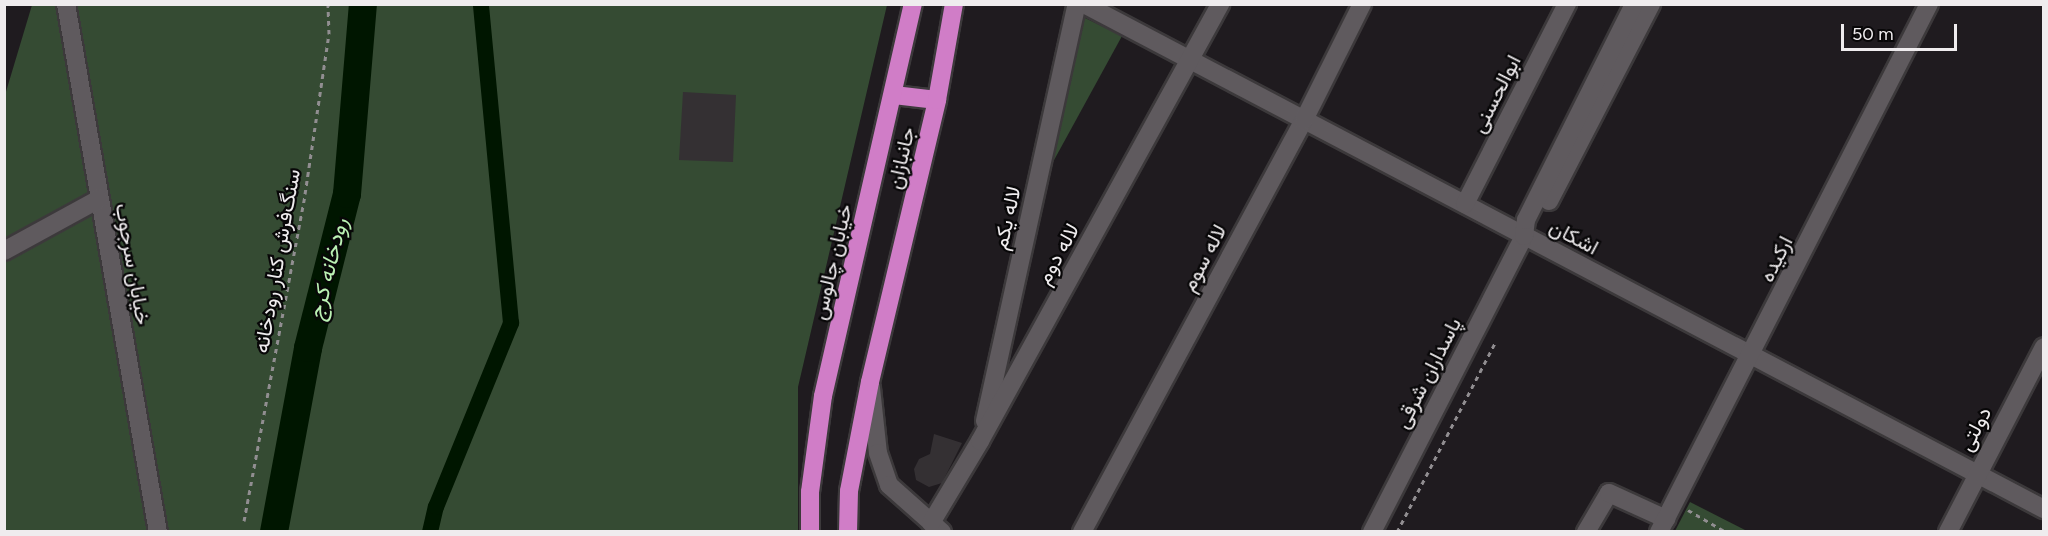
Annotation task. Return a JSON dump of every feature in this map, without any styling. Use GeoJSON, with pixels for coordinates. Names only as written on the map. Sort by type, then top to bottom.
{"type":"FeatureCollection","features":[{"type":"Feature","properties":{"kind":"highway","name":"خیابان چالوس"},"geometry":{"type":"LineString","coordinates":[[810,531],[810,492],[824,396],[913,4]]}},
{"type":"Feature","properties":{"kind":"highway","name":"جانبازان"},"geometry":{"type":"LineString","coordinates":[[870,382],[938,100],[954,4]]}},
{"type":"Feature","properties":{"kind":"highway"},"geometry":{"type":"LineString","coordinates":[[894,95],[938,100]]}},
{"type":"Feature","properties":{"kind":"highway"},"geometry":{"type":"LineString","coordinates":[[848,531],[849,491],[870,382]]}},
{"type":"Feature","properties":{"kind":"street","name":"خیابان سرجوب"},"geometry":{"type":"LineString","coordinates":[[66,4],[158,531]]}},
{"type":"Feature","properties":{"kind":"street","name":"لاله یکم"},"geometry":{"type":"LineString","coordinates":[[980,441],[1077,4]]}},
{"type":"Feature","properties":{"kind":"street","name":"اشکان"},"geometry":{"type":"LineString","coordinates":[[1084,4],[2043,509]]}},
{"type":"Feature","properties":{"kind":"street","name":"لاله دوم"},"geometry":{"type":"LineString","coordinates":[[936,527],[980,441],[1220,4]]}},
{"type":"Feature","properties":{"kind":"street","name":"لاله سوم"},"geometry":{"type":"LineString","coordinates":[[1082,531],[1304,120],[1362,4]]}},
{"type":"Feature","properties":{"kind":"street","name":"ابوالحسنی"},"geometry":{"type":"LineString","coordinates":[[1465,204],[1567,4]]}},
{"type":"Feature","properties":{"kind":"street","name":"پاسداران شرقی"},"geometry":{"type":"LineString","coordinates":[[1372,531],[1524,236],[1526,220],[1634,4]]}},
{"type":"Feature","properties":{"kind":"street","name":"پاسداران شرقی"},"geometry":{"type":"LineString","coordinates":[[1524,236],[1535,228],[1651,4]]}},
{"type":"Feature","properties":{"kind":"street","name":"ارکیده"},"geometry":{"type":"LineString","coordinates":[[1662,525],[1752,355],[1929,4]]}},
{"type":"Feature","properties":{"kind":"street"},"geometry":{"type":"LineString","coordinates":[[4,251],[99,199]]}},
{"type":"Feature","properties":{"kind":"street","name":"دولتی"},"geometry":{"type":"LineString","coordinates":[[1948,531],[2043,347]]}},
{"type":"Feature","properties":{"kind":"street"},"geometry":{"type":"LineString","coordinates":[[870,382],[878,453],[889,485],[936,527]]}},
{"type":"Feature","properties":{"kind":"street"},"geometry":{"type":"LineString","coordinates":[[1586,531],[1609,493],[1662,525]]}},
{"type":"Feature","properties":{"kind":"path","name":"سنگ‌فرش کنار رودخانه"},"geometry":{"type":"LineString","coordinates":[[244,521],[305,194],[329,34],[328,4]]}},
{"type":"Feature","properties":{"kind":"path"},"geometry":{"type":"LineString","coordinates":[[1397,531],[1496,341]]}},
{"type":"Feature","properties":{"kind":"path"},"geometry":{"type":"LineString","coordinates":[[1686,510],[1726,531]]}},
{"type":"Feature","properties":{"kind":"green space"},"geometry":{"type":"Polygon","coordinates":[[[32,5],[887,5],[798,387],[798,531],[5,532],[5,95],[32,5]]]}},
{"type":"Feature","properties":{"kind":"green space"},"geometry":{"type":"Polygon","coordinates":[[[1079,15],[1122,36],[1036,193],[1079,15]]]}},
{"type":"Feature","properties":{"kind":"green space"},"geometry":{"type":"Polygon","coordinates":[[[1690,502],[1747,531],[1675,531],[1690,502]]]}},
{"type":"Feature","properties":{"kind":"building"},"geometry":{"type":"Polygon","coordinates":[[[683,92],[736,95],[733,162],[679,160],[683,92]]]}},
{"type":"Feature","properties":{"kind":"building"},"geometry":{"type":"Polygon","coordinates":[[[934,434],[962,443],[942,483],[929,487],[916,480],[914,469],[919,459],[930,454],[934,434]]]}},
{"type":"Feature","properties":{"kind":"waterway","name":"رودخانه کرج"},"geometry":{"type":"LineString","coordinates":[[274,532],[308,348],[347,194],[363,4]]}},
{"type":"Feature","properties":{"kind":"waterway"},"geometry":{"type":"LineString","coordinates":[[430,532],[436,507],[511,323],[481,4]]}}]}
